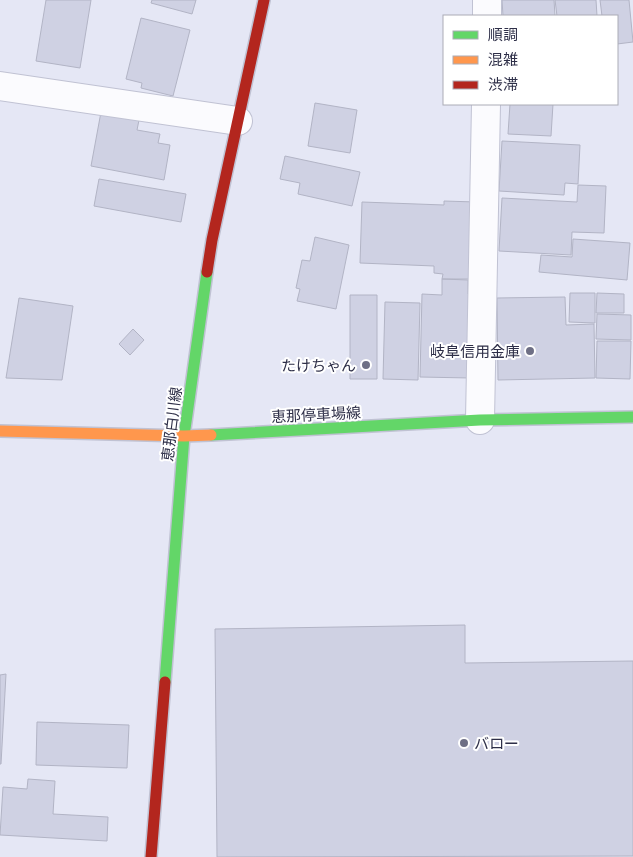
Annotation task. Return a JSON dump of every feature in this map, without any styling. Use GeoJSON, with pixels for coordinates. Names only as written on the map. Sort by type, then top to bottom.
{"type":"FeatureCollection","features":[{"type":"Feature","properties":{"kind":"main road","name":"恵那白川線"},"geometry":{"type":"LineString","coordinates":[[151,857],[184,436],[212,240],[264,0]]}},
{"type":"Feature","properties":{"kind":"main road","name":"恵那停車場線"},"geometry":{"type":"LineString","coordinates":[[0,431],[184,436],[480,420],[633,417]]}},
{"type":"Feature","properties":{"kind":"street"},"geometry":{"type":"LineString","coordinates":[[487,0],[487,15]]}},
{"type":"Feature","properties":{"kind":"street"},"geometry":{"type":"LineString","coordinates":[[0,86],[238,121]]}},
{"type":"Feature","properties":{"kind":"street"},"geometry":{"type":"LineString","coordinates":[[480,420],[486,105]]}},
{"type":"Feature","properties":{"kind":"building"},"geometry":{"type":"Polygon","coordinates":[[[46,0],[91,0],[80,68],[36,61],[46,0]]]}},
{"type":"Feature","properties":{"kind":"building"},"geometry":{"type":"Polygon","coordinates":[[[152,0],[196,0],[192,14],[151,3],[152,0]]]}},
{"type":"Feature","properties":{"kind":"building"},"geometry":{"type":"Polygon","coordinates":[[[502,0],[554,0],[555,15],[503,15],[502,0]]]}},
{"type":"Feature","properties":{"kind":"building"},"geometry":{"type":"Polygon","coordinates":[[[555,0],[596,0],[597,15],[557,15],[555,0]]]}},
{"type":"Feature","properties":{"kind":"building"},"geometry":{"type":"Polygon","coordinates":[[[600,0],[629,0],[633,42],[618,44],[618,15],[602,15],[600,0]]]}},
{"type":"Feature","properties":{"kind":"building"},"geometry":{"type":"Polygon","coordinates":[[[141,18],[190,30],[173,96],[141,88],[142,83],[126,79],[141,18]]]}},
{"type":"Feature","properties":{"kind":"building"},"geometry":{"type":"Polygon","coordinates":[[[315,103],[357,110],[350,153],[308,146],[315,103]]]}},
{"type":"Feature","properties":{"kind":"building"},"geometry":{"type":"Polygon","coordinates":[[[510,105],[553,105],[551,136],[508,134],[510,105]]]}},
{"type":"Feature","properties":{"kind":"building"},"geometry":{"type":"Polygon","coordinates":[[[101,112],[139,120],[137,130],[160,134],[158,143],[170,145],[164,180],[91,166],[101,112]]]}},
{"type":"Feature","properties":{"kind":"building"},"geometry":{"type":"Polygon","coordinates":[[[502,141],[580,145],[578,184],[565,183],[564,195],[499,191],[502,141]]]}},
{"type":"Feature","properties":{"kind":"building"},"geometry":{"type":"Polygon","coordinates":[[[285,156],[360,172],[352,206],[298,194],[300,183],[280,179],[285,156]]]}},
{"type":"Feature","properties":{"kind":"building"},"geometry":{"type":"Polygon","coordinates":[[[99,179],[186,194],[181,222],[94,206],[99,179]]]}},
{"type":"Feature","properties":{"kind":"building"},"geometry":{"type":"Polygon","coordinates":[[[578,185],[606,186],[604,233],[572,232],[571,255],[499,251],[502,198],[577,202],[578,185]]]}},
{"type":"Feature","properties":{"kind":"building"},"geometry":{"type":"Polygon","coordinates":[[[444,201],[476,202],[472,279],[442,279],[443,274],[434,273],[434,266],[360,263],[362,202],[444,205],[444,201]]]}},
{"type":"Feature","properties":{"kind":"building"},"geometry":{"type":"Polygon","coordinates":[[[315,237],[349,245],[336,309],[297,301],[300,289],[296,288],[302,260],[310,261],[315,237]]]}},
{"type":"Feature","properties":{"kind":"building"},"geometry":{"type":"Polygon","coordinates":[[[573,239],[630,243],[627,280],[539,272],[541,255],[572,257],[573,239]]]}},
{"type":"Feature","properties":{"kind":"building"},"geometry":{"type":"Polygon","coordinates":[[[442,279],[468,280],[468,294],[472,294],[470,378],[420,377],[422,294],[442,295],[442,279]]]}},
{"type":"Feature","properties":{"kind":"building"},"geometry":{"type":"Polygon","coordinates":[[[570,293],[595,293],[595,323],[569,322],[570,293]]]}},
{"type":"Feature","properties":{"kind":"building"},"geometry":{"type":"Polygon","coordinates":[[[597,293],[624,294],[624,313],[596,313],[597,293]]]}},
{"type":"Feature","properties":{"kind":"building"},"geometry":{"type":"Polygon","coordinates":[[[350,295],[377,295],[377,379],[350,379],[350,295]]]}},
{"type":"Feature","properties":{"kind":"building"},"geometry":{"type":"Polygon","coordinates":[[[565,297],[566,325],[594,324],[595,378],[498,380],[497,298],[565,297]]]}},
{"type":"Feature","properties":{"kind":"building"},"geometry":{"type":"Polygon","coordinates":[[[19,298],[73,306],[62,380],[6,378],[19,298]]]}},
{"type":"Feature","properties":{"kind":"building"},"geometry":{"type":"Polygon","coordinates":[[[385,302],[420,303],[418,380],[383,379],[385,302]]]}},
{"type":"Feature","properties":{"kind":"building"},"geometry":{"type":"Polygon","coordinates":[[[597,314],[631,315],[631,340],[596,339],[597,314]]]}},
{"type":"Feature","properties":{"kind":"building"},"geometry":{"type":"Polygon","coordinates":[[[133,329],[144,340],[130,355],[119,344],[133,329]]]}},
{"type":"Feature","properties":{"kind":"building"},"geometry":{"type":"Polygon","coordinates":[[[597,341],[631,341],[630,379],[596,378],[597,341]]]}},
{"type":"Feature","properties":{"kind":"building"},"geometry":{"type":"Polygon","coordinates":[[[465,625],[465,663],[633,661],[633,856],[217,857],[215,629],[465,625]]]}},
{"type":"Feature","properties":{"kind":"building"},"geometry":{"type":"Polygon","coordinates":[[[6,674],[1,764],[0,764],[0,675],[6,674]]]}},
{"type":"Feature","properties":{"kind":"building"},"geometry":{"type":"Polygon","coordinates":[[[37,722],[129,725],[127,768],[36,765],[37,722]]]}},
{"type":"Feature","properties":{"kind":"building"},"geometry":{"type":"Polygon","coordinates":[[[28,779],[55,781],[53,814],[108,817],[107,841],[0,835],[3,787],[27,789],[28,779]]]}},
{"type":"Feature","properties":{"kind":"traffic: fast"},"geometry":{"type":"LineString","coordinates":[[165,682],[184,436],[207,272]]}},
{"type":"Feature","properties":{"kind":"traffic: fast"},"geometry":{"type":"LineString","coordinates":[[211,435],[480,420],[633,417]]}},
{"type":"Feature","properties":{"kind":"traffic: slow"},"geometry":{"type":"LineString","coordinates":[[0,431],[184,436],[211,435]]}},
{"type":"Feature","properties":{"kind":"traffic: jam"},"geometry":{"type":"LineString","coordinates":[[207,272],[212,240],[264,0]]}},
{"type":"Feature","properties":{"kind":"traffic: jam"},"geometry":{"type":"LineString","coordinates":[[151,857],[165,682]]}},
{"type":"Feature","properties":{"kind":"place","name":"岐阜信用金庫"},"geometry":{"type":"Point","coordinates":[530,351]}},
{"type":"Feature","properties":{"kind":"place","name":"たけちゃん"},"geometry":{"type":"Point","coordinates":[366,365]}},
{"type":"Feature","properties":{"kind":"place","name":"バロー"},"geometry":{"type":"Point","coordinates":[464,743]}}]}
